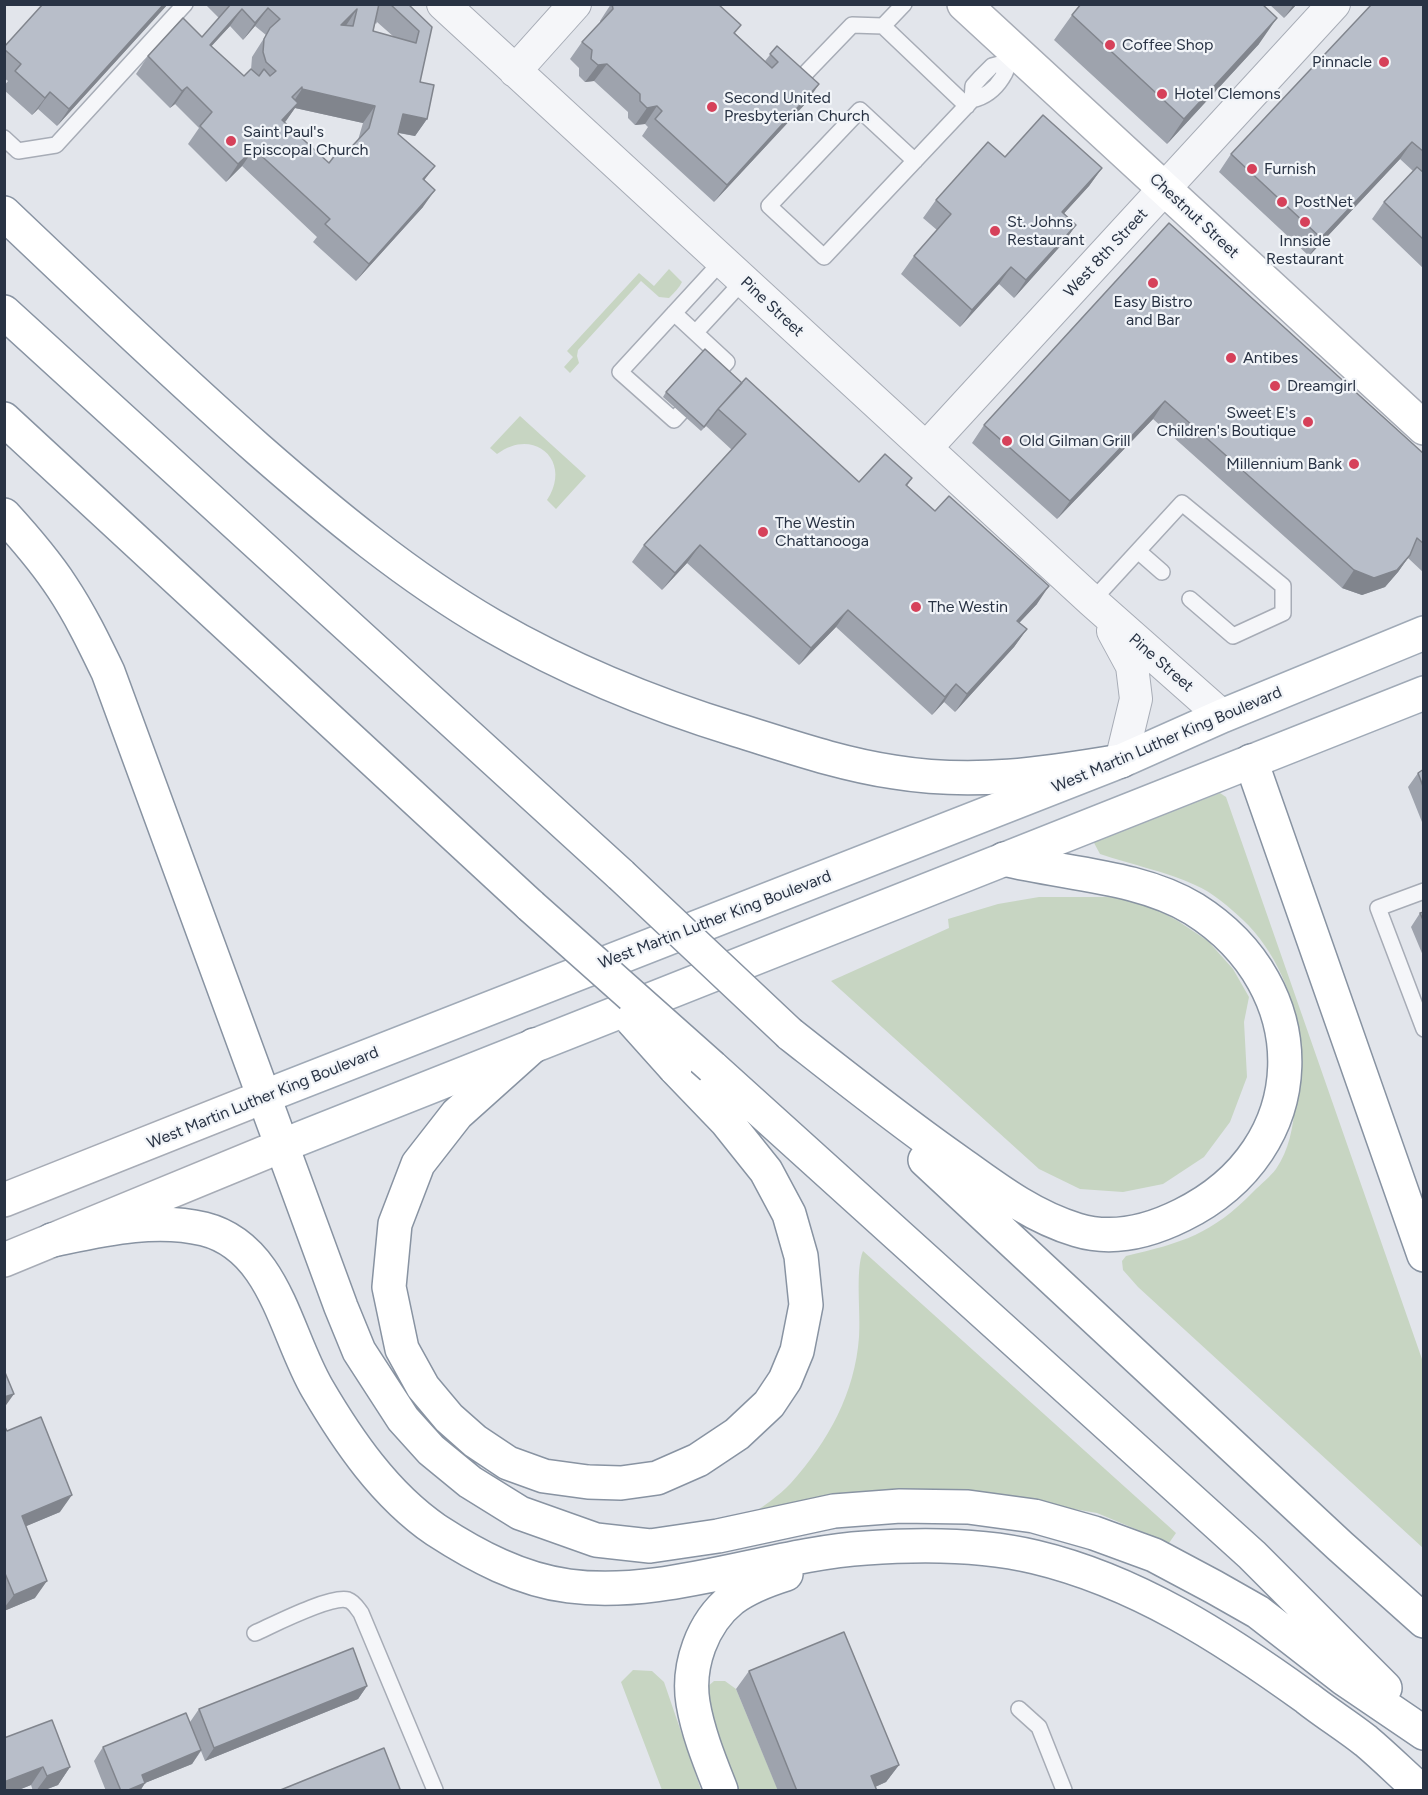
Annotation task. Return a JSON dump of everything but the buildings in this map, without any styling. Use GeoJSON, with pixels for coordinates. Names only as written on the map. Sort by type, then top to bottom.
{"type":"FeatureCollection","features":[{"type":"Feature","properties":{"kind":"main road","name":"Chestnut Street"},"geometry":{"type":"LineString","coordinates":[[963,4],[1012,58],[1164,189],[1424,428]]}},
{"type":"Feature","properties":{"kind":"main road"},"geometry":{"type":"LineString","coordinates":[[4,213],[202,400],[349,526],[426,584],[491,625],[558,661],[607,684],[706,721],[827,758],[894,772],[943,777],[988,778],[1039,775],[1121,761]]}},
{"type":"Feature","properties":{"kind":"main road"},"geometry":{"type":"LineString","coordinates":[[4,312],[621,875],[1331,1538],[1424,1621]]}},
{"type":"Feature","properties":{"kind":"main road"},"geometry":{"type":"LineString","coordinates":[[4,419],[531,906],[1251,1555],[1424,1731]]}},
{"type":"Feature","properties":{"kind":"main road"},"geometry":{"type":"LineString","coordinates":[[4,515],[62,586],[86,627],[108,672],[345,1318],[359,1351],[382,1387],[403,1419],[431,1450],[470,1482],[520,1513],[596,1540],[650,1546],[718,1536],[834,1511],[900,1506],[968,1507],[1034,1516],[1095,1533],[1154,1555],[1258,1612],[1343,1678],[1424,1731]]}},
{"type":"Feature","properties":{"kind":"main road","name":"West Martin Luther King Boulevard"},"geometry":{"type":"LineString","coordinates":[[4,1200],[1121,761],[1222,716],[1424,633]]}},
{"type":"Feature","properties":{"kind":"main road"},"geometry":{"type":"LineString","coordinates":[[4,1260],[281,1146],[1424,693]]}},
{"type":"Feature","properties":{"kind":"main road"},"geometry":{"type":"LineString","coordinates":[[1251,761],[1424,1256]]}},
{"type":"Feature","properties":{"kind":"main road"},"geometry":{"type":"LineString","coordinates":[[790,1034],[915,1131],[975,1174],[1017,1202],[1050,1220],[1078,1230],[1098,1234],[1133,1233],[1159,1227],[1199,1206],[1233,1181],[1254,1159],[1268,1136],[1278,1111],[1283,1087],[1283,1033],[1272,998],[1256,969],[1234,941],[1214,923],[1160,892],[1114,880],[1004,859]]}},
{"type":"Feature","properties":{"kind":"main road"},"geometry":{"type":"LineString","coordinates":[[531,906],[675,1068],[726,1121],[766,1171],[789,1214],[801,1256],[806,1305],[797,1351],[785,1380],[769,1404],[738,1434],[698,1460],[657,1478],[621,1483],[588,1482],[544,1476],[508,1463],[475,1441],[449,1418],[423,1387],[402,1349],[390,1287],[395,1224],[418,1164],[457,1114],[534,1045]]}},
{"type":"Feature","properties":{"kind":"main road"},"geometry":{"type":"LineString","coordinates":[[52,1240],[105,1230],[159,1224],[182,1225],[207,1230],[242,1248],[263,1272],[315,1384],[345,1433],[386,1485],[409,1509],[474,1554],[532,1578],[568,1586],[632,1587],[815,1554],[861,1548],[931,1546],[974,1548],[1034,1557],[1102,1578],[1158,1603],[1196,1624],[1278,1677],[1364,1739],[1420,1791]]}},
{"type":"Feature","properties":{"kind":"main road"},"geometry":{"type":"LineString","coordinates":[[721,1791],[698,1725],[692,1701],[691,1679],[696,1655],[705,1631],[718,1613],[749,1588],[798,1570],[854,1557],[931,1546]]}},
{"type":"Feature","properties":{"kind":"street","name":"Pine Street"},"geometry":{"type":"LineString","coordinates":[[443,4],[1096,605],[1222,716]]}},
{"type":"Feature","properties":{"kind":"street"},"geometry":{"type":"LineString","coordinates":[[515,71],[575,4]]}},
{"type":"Feature","properties":{"kind":"street","name":"West 8th Street"},"geometry":{"type":"LineString","coordinates":[[926,448],[1334,4]]}},
{"type":"Feature","properties":{"kind":"street","name":"Pine Street"},"geometry":{"type":"LineString","coordinates":[[1096,605],[1132,666],[1136,699],[1121,761]]}},
{"type":"Feature","properties":{"kind":"lane"},"geometry":{"type":"LineString","coordinates":[[4,138],[18,151],[56,145],[185,4]]}},
{"type":"Feature","properties":{"kind":"lane"},"geometry":{"type":"LineString","coordinates":[[883,26],[904,4]]}},
{"type":"Feature","properties":{"kind":"lane"},"geometry":{"type":"LineString","coordinates":[[801,78],[852,25],[883,26],[969,103]]}},
{"type":"Feature","properties":{"kind":"lane"},"geometry":{"type":"LineString","coordinates":[[915,161],[860,110],[769,206],[824,257],[915,161],[969,103],[973,86],[981,76],[992,66],[1012,58]]}},
{"type":"Feature","properties":{"kind":"lane"},"geometry":{"type":"LineString","coordinates":[[674,313],[727,362],[674,420],[620,372],[674,313],[733,271]]}},
{"type":"Feature","properties":{"kind":"lane"},"geometry":{"type":"LineString","coordinates":[[696,332],[733,271]]}},
{"type":"Feature","properties":{"kind":"lane"},"geometry":{"type":"LineString","coordinates":[[1096,605],[1138,551],[1182,503],[1283,586],[1283,613],[1233,636],[1190,599]]}},
{"type":"Feature","properties":{"kind":"lane"},"geometry":{"type":"LineString","coordinates":[[1138,551],[1161,572]]}},
{"type":"Feature","properties":{"kind":"lane"},"geometry":{"type":"LineString","coordinates":[[1424,891],[1378,908],[1424,1029]]}},
{"type":"Feature","properties":{"kind":"lane"},"geometry":{"type":"LineString","coordinates":[[255,1633],[323,1604],[341,1599],[354,1604],[361,1613],[435,1791]]}},
{"type":"Feature","properties":{"kind":"lane"},"geometry":{"type":"LineString","coordinates":[[1019,1709],[1039,1727],[1064,1791]]}},
{"type":"Feature","properties":{"kind":"green space"},"geometry":{"type":"Polygon","coordinates":[[[669,269],[682,282],[669,298],[659,297],[641,281],[578,350],[579,363],[570,373],[564,367],[573,357],[567,351],[639,273],[654,286],[669,269]]]}},
{"type":"Feature","properties":{"kind":"green space"},"geometry":{"type":"Polygon","coordinates":[[[520,416],[586,476],[556,509],[547,500],[554,486],[555,472],[546,452],[536,446],[524,444],[511,446],[497,454],[490,448],[520,416]]]}},
{"type":"Feature","properties":{"kind":"green space"},"geometry":{"type":"Polygon","coordinates":[[[1220,793],[1226,797],[1423,1362],[1423,1548],[1138,1287],[1123,1270],[1122,1261],[1126,1256],[1180,1241],[1224,1218],[1276,1169],[1292,1130],[1299,1073],[1300,1041],[1288,991],[1265,945],[1243,920],[1208,892],[1173,876],[1100,854],[1093,841],[1220,793]]]}},
{"type":"Feature","properties":{"kind":"green space"},"geometry":{"type":"Polygon","coordinates":[[[1039,897],[1108,897],[1135,900],[1148,905],[1208,941],[1233,969],[1249,997],[1244,1022],[1247,1077],[1230,1122],[1204,1157],[1163,1184],[1123,1192],[1080,1189],[1039,1169],[831,981],[949,928],[948,919],[998,904],[1039,897]]]}},
{"type":"Feature","properties":{"kind":"green space"},"geometry":{"type":"Polygon","coordinates":[[[863,1251],[1176,1533],[1169,1543],[1097,1513],[986,1494],[748,1517],[791,1483],[817,1451],[837,1416],[852,1378],[856,1358],[859,1337],[859,1269],[863,1251]]]}},
{"type":"Feature","properties":{"kind":"green space"},"geometry":{"type":"Polygon","coordinates":[[[633,1670],[652,1671],[664,1682],[701,1790],[662,1790],[621,1682],[633,1670]]]}},
{"type":"Feature","properties":{"kind":"green space"},"geometry":{"type":"Polygon","coordinates":[[[714,1681],[725,1681],[736,1689],[778,1790],[731,1790],[717,1756],[706,1688],[714,1681]]]}},
{"type":"Feature","properties":{"kind":"place","name":"Coffee Shop"},"geometry":{"type":"Point","coordinates":[1110,45]}},
{"type":"Feature","properties":{"kind":"place","name":"Pinnacle"},"geometry":{"type":"Point","coordinates":[1384,62]}},
{"type":"Feature","properties":{"kind":"place","name":"Hotel Clemons"},"geometry":{"type":"Point","coordinates":[1162,94]}},
{"type":"Feature","properties":{"kind":"place","name":"Second United Presbyterian Church"},"geometry":{"type":"Point","coordinates":[712,107]}},
{"type":"Feature","properties":{"kind":"place","name":"Saint Paul's Episcopal Church"},"geometry":{"type":"Point","coordinates":[231,141]}},
{"type":"Feature","properties":{"kind":"place","name":"Furnish"},"geometry":{"type":"Point","coordinates":[1252,169]}},
{"type":"Feature","properties":{"kind":"place","name":"PostNet"},"geometry":{"type":"Point","coordinates":[1282,202]}},
{"type":"Feature","properties":{"kind":"place","name":"Innside Restaurant"},"geometry":{"type":"Point","coordinates":[1305,222]}},
{"type":"Feature","properties":{"kind":"place","name":"St. Johns Restaurant"},"geometry":{"type":"Point","coordinates":[995,231]}},
{"type":"Feature","properties":{"kind":"place","name":"Easy Bistro and Bar"},"geometry":{"type":"Point","coordinates":[1153,283]}},
{"type":"Feature","properties":{"kind":"place","name":"Antibes"},"geometry":{"type":"Point","coordinates":[1231,358]}},
{"type":"Feature","properties":{"kind":"place","name":"Dreamgirl"},"geometry":{"type":"Point","coordinates":[1275,386]}},
{"type":"Feature","properties":{"kind":"place","name":"Sweet E's Children's Boutique"},"geometry":{"type":"Point","coordinates":[1308,422]}},
{"type":"Feature","properties":{"kind":"place","name":"Old Gilman Grill"},"geometry":{"type":"Point","coordinates":[1007,441]}},
{"type":"Feature","properties":{"kind":"place","name":"Millennium Bank"},"geometry":{"type":"Point","coordinates":[1354,464]}},
{"type":"Feature","properties":{"kind":"place","name":"The Westin Chattanooga"},"geometry":{"type":"Point","coordinates":[763,532]}},
{"type":"Feature","properties":{"kind":"place","name":"The Westin"},"geometry":{"type":"Point","coordinates":[916,607]}}]}
